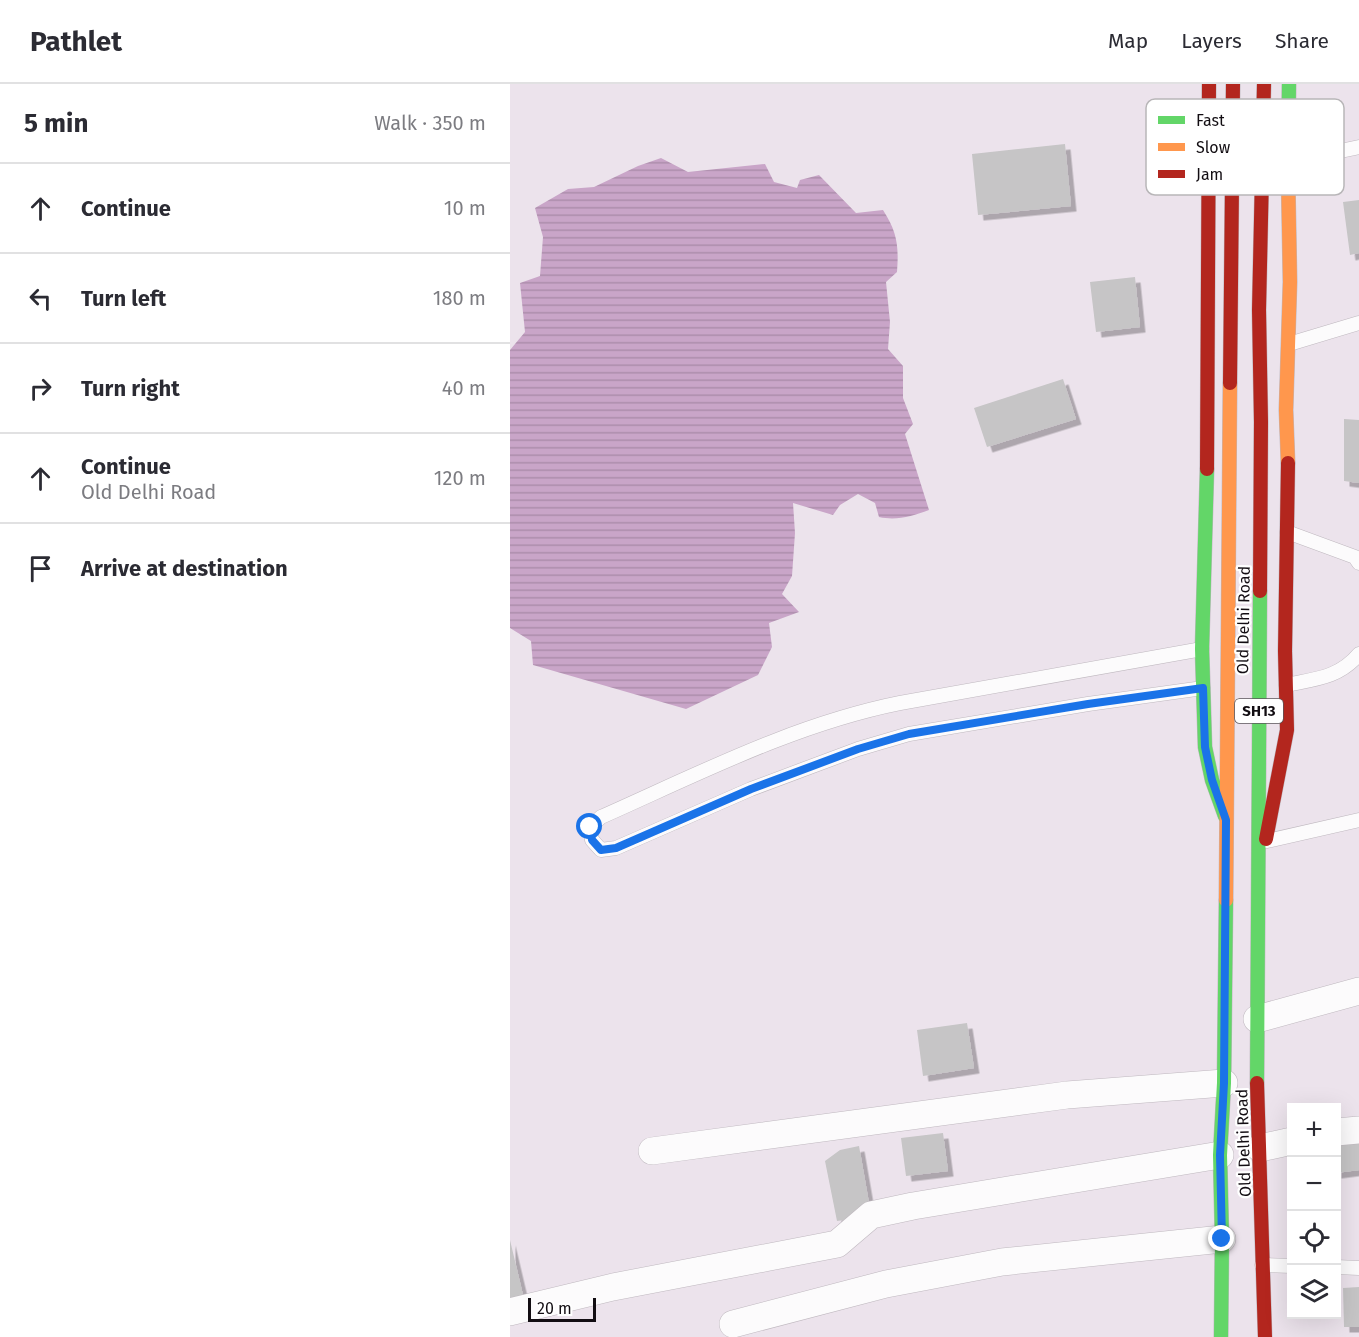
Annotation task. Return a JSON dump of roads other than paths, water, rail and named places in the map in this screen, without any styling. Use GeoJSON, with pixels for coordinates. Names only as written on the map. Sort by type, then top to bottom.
{"type":"FeatureCollection","features":[{"type":"Feature","properties":{"kind":"main road"},"geometry":{"type":"LineString","coordinates":[[1209,84],[1209,99]]}},
{"type":"Feature","properties":{"kind":"main road","name":"Old Delhi Road"},"geometry":{"type":"LineString","coordinates":[[1233,84],[1233,99]]}},
{"type":"Feature","properties":{"kind":"main road","name":"Old Delhi Road"},"geometry":{"type":"LineString","coordinates":[[1264,84],[1264,99]]}},
{"type":"Feature","properties":{"kind":"main road"},"geometry":{"type":"LineString","coordinates":[[1289,84],[1289,99]]}},
{"type":"Feature","properties":{"kind":"main road"},"geometry":{"type":"LineString","coordinates":[[1208,195],[1207,495],[1202,649],[1203,688],[1205,747],[1212,780],[1226,820]]}},
{"type":"Feature","properties":{"kind":"main road","name":"Old Delhi Road"},"geometry":{"type":"LineString","coordinates":[[1221,1337],[1220,1155],[1224,1083],[1232,195]]}},
{"type":"Feature","properties":{"kind":"main road","name":"Old Delhi Road"},"geometry":{"type":"LineString","coordinates":[[1262,195],[1259,310],[1261,434],[1257,1070],[1265,1337]]}},
{"type":"Feature","properties":{"kind":"main road"},"geometry":{"type":"LineString","coordinates":[[1257,877],[1287,730],[1288,468],[1286,410],[1290,282],[1289,195]]}},
{"type":"Feature","properties":{"kind":"street"},"geometry":{"type":"LineString","coordinates":[[1257,1019],[1359,991]]}},
{"type":"Feature","properties":{"kind":"street"},"geometry":{"type":"LineString","coordinates":[[652,1151],[1067,1095],[1224,1083]]}},
{"type":"Feature","properties":{"kind":"street"},"geometry":{"type":"LineString","coordinates":[[1341,1132],[1359,1130]]}},
{"type":"Feature","properties":{"kind":"street"},"geometry":{"type":"LineString","coordinates":[[1260,1148],[1287,1142]]}},
{"type":"Feature","properties":{"kind":"street"},"geometry":{"type":"LineString","coordinates":[[510,1312],[613,1287],[837,1244],[871,1215],[1220,1155]]}},
{"type":"Feature","properties":{"kind":"street"},"geometry":{"type":"LineString","coordinates":[[733,1324],[886,1284],[1002,1262],[1222,1239]]}},
{"type":"Feature","properties":{"kind":"lane"},"geometry":{"type":"LineString","coordinates":[[1344,150],[1359,147]]}},
{"type":"Feature","properties":{"kind":"lane"},"geometry":{"type":"LineString","coordinates":[[1288,344],[1359,323]]}},
{"type":"Feature","properties":{"kind":"lane"},"geometry":{"type":"LineString","coordinates":[[1287,532],[1355,557],[1359,563]]}},
{"type":"Feature","properties":{"kind":"lane"},"geometry":{"type":"LineString","coordinates":[[1202,649],[900,703],[826,722],[723,762],[601,817],[590,827],[592,840],[601,850],[616,848],[751,789],[858,749],[909,734],[1088,704],[1203,688]]}},
{"type":"Feature","properties":{"kind":"lane"},"geometry":{"type":"LineString","coordinates":[[1286,685],[1328,676],[1349,666],[1359,654]]}},
{"type":"Feature","properties":{"kind":"lane"},"geometry":{"type":"LineString","coordinates":[[1265,841],[1359,820]]}},
{"type":"Feature","properties":{"kind":"lane"},"geometry":{"type":"LineString","coordinates":[[1262,1265],[1287,1266]]}},
{"type":"Feature","properties":{"kind":"lane"},"geometry":{"type":"LineString","coordinates":[[1341,1267],[1359,1268]]}}]}
